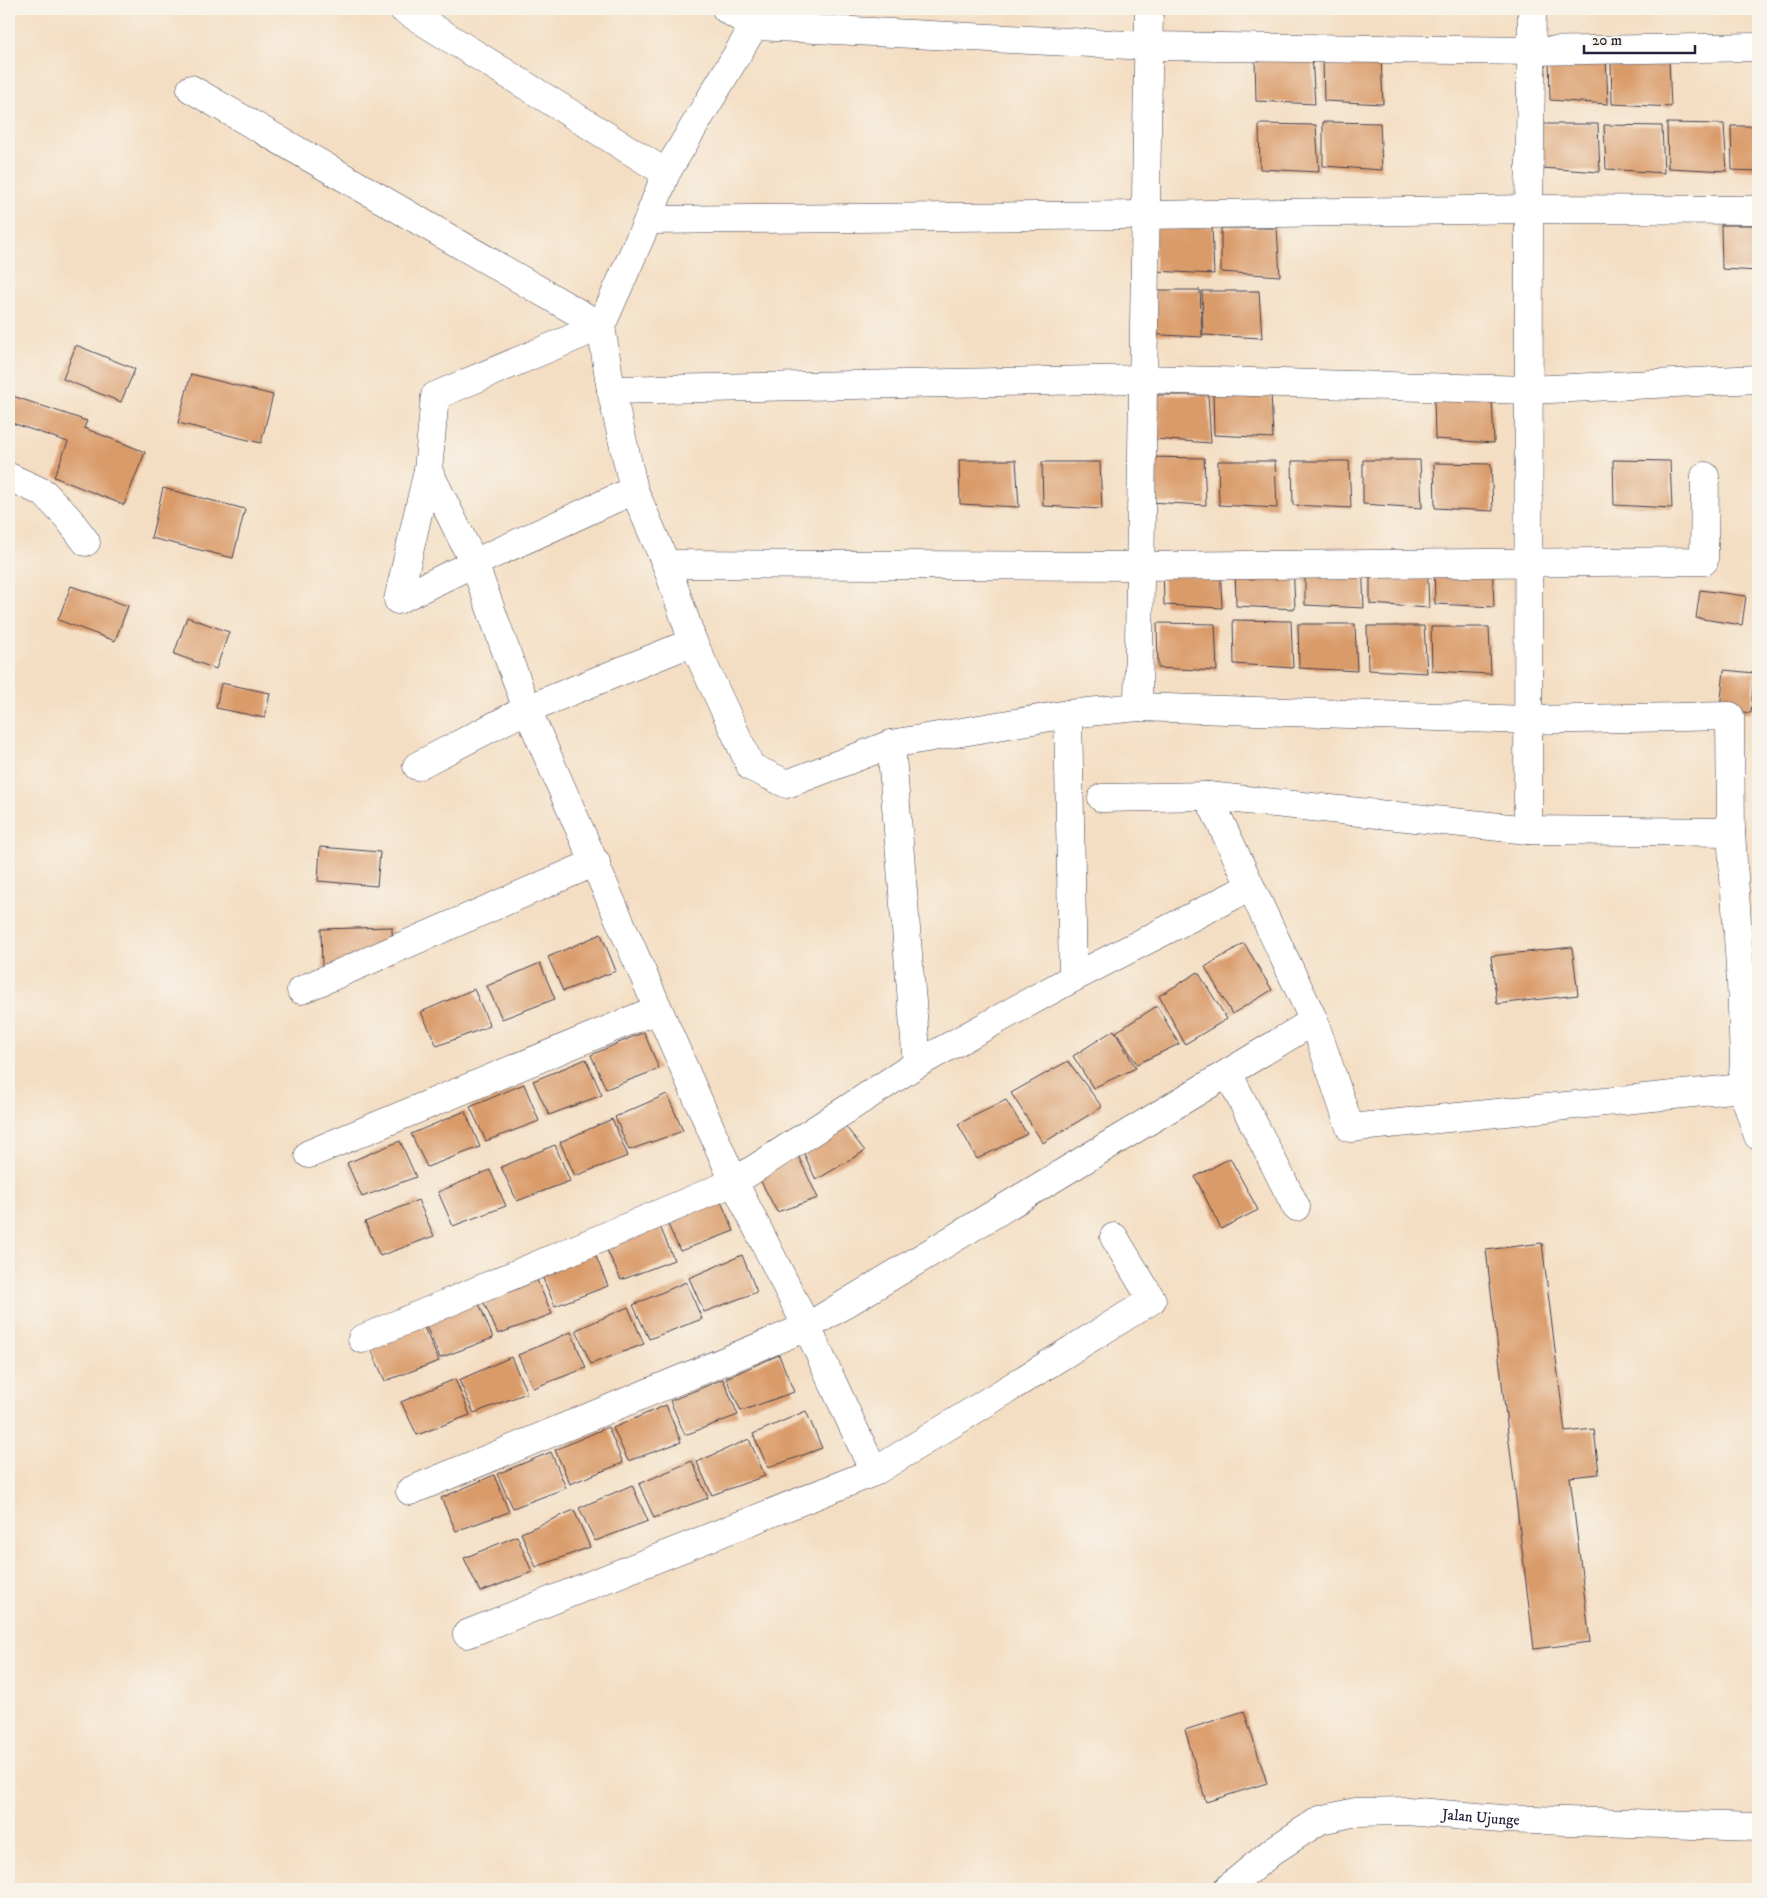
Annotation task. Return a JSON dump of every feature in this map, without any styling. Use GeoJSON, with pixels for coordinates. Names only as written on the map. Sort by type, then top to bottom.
{"type":"FeatureCollection","features":[{"type":"Feature","properties":{"kind":"street"},"geometry":{"type":"LineString","coordinates":[[403,9],[666,173]]}},
{"type":"Feature","properties":{"kind":"street"},"geometry":{"type":"LineString","coordinates":[[726,9],[754,26],[1149,46],[1532,51],[1758,46]]}},
{"type":"Feature","properties":{"kind":"street"},"geometry":{"type":"LineString","coordinates":[[1138,707],[1149,9]]}},
{"type":"Feature","properties":{"kind":"street"},"geometry":{"type":"LineString","coordinates":[[1528,830],[1529,209],[1532,9]]}},
{"type":"Feature","properties":{"kind":"street"},"geometry":{"type":"LineString","coordinates":[[754,26],[666,173],[648,220],[601,326],[611,390],[634,490],[666,564],[693,642],[751,767],[787,784],[891,744],[1068,714],[1138,707],[1528,720],[1730,716],[1731,832],[1744,1061],[1742,1088],[1758,1136]]}},
{"type":"Feature","properties":{"kind":"street"},"geometry":{"type":"LineString","coordinates":[[191,89],[601,326]]}},
{"type":"Feature","properties":{"kind":"street"},"geometry":{"type":"LineString","coordinates":[[648,220],[1529,209],[1758,210]]}},
{"type":"Feature","properties":{"kind":"street"},"geometry":{"type":"LineString","coordinates":[[601,326],[435,396],[428,470],[398,600],[634,490]]}},
{"type":"Feature","properties":{"kind":"street"},"geometry":{"type":"LineString","coordinates":[[611,390],[1143,379],[1529,390],[1758,379]]}},
{"type":"Feature","properties":{"kind":"street"},"geometry":{"type":"LineString","coordinates":[[428,470],[474,563],[527,709],[596,862],[734,1182],[807,1327],[874,1472]]}},
{"type":"Feature","properties":{"kind":"street"},"geometry":{"type":"LineString","coordinates":[[666,564],[1141,566],[1528,561],[1704,561],[1705,476]]}},
{"type":"Feature","properties":{"kind":"street"},"geometry":{"type":"LineString","coordinates":[[9,477],[44,493],[68,518],[86,542]]}},
{"type":"Feature","properties":{"kind":"street"},"geometry":{"type":"LineString","coordinates":[[417,766],[527,709],[693,642]]}},
{"type":"Feature","properties":{"kind":"street"},"geometry":{"type":"LineString","coordinates":[[1068,714],[1073,978]]}},
{"type":"Feature","properties":{"kind":"street"},"geometry":{"type":"LineString","coordinates":[[891,744],[917,1064]]}},
{"type":"Feature","properties":{"kind":"street"},"geometry":{"type":"LineString","coordinates":[[1102,798],[1208,796],[1528,830],[1731,832]]}},
{"type":"Feature","properties":{"kind":"street"},"geometry":{"type":"LineString","coordinates":[[1208,796],[1314,1021],[1350,1128],[1742,1088]]}},
{"type":"Feature","properties":{"kind":"street"},"geometry":{"type":"LineString","coordinates":[[301,990],[596,862]]}},
{"type":"Feature","properties":{"kind":"street"},"geometry":{"type":"LineString","coordinates":[[362,1339],[734,1182],[917,1064],[1073,978],[1250,887]]}},
{"type":"Feature","properties":{"kind":"street"},"geometry":{"type":"LineString","coordinates":[[308,1154],[658,1009]]}},
{"type":"Feature","properties":{"kind":"street"},"geometry":{"type":"LineString","coordinates":[[410,1491],[807,1327],[1314,1021]]}},
{"type":"Feature","properties":{"kind":"street"},"geometry":{"type":"LineString","coordinates":[[1228,1074],[1296,1207]]}},
{"type":"Feature","properties":{"kind":"street"},"geometry":{"type":"LineString","coordinates":[[467,1634],[874,1472],[1152,1300],[1114,1237]]}},
{"type":"Feature","properties":{"kind":"street","name":"Jalan Ujunge"},"geometry":{"type":"LineString","coordinates":[[1227,1889],[1274,1850],[1320,1820],[1356,1812],[1407,1811],[1501,1819],[1758,1827]]}},
{"type":"Feature","properties":{"kind":"building"},"geometry":{"type":"Polygon","coordinates":[[[1323,56],[1381,57],[1383,104],[1324,101],[1323,56]]]}},
{"type":"Feature","properties":{"kind":"building"},"geometry":{"type":"Polygon","coordinates":[[[1549,56],[1606,57],[1608,104],[1550,100],[1549,56]]]}},
{"type":"Feature","properties":{"kind":"building"},"geometry":{"type":"Polygon","coordinates":[[[1255,57],[1312,57],[1315,104],[1256,101],[1255,57]]]}},
{"type":"Feature","properties":{"kind":"building"},"geometry":{"type":"Polygon","coordinates":[[[1611,60],[1669,60],[1671,107],[1612,104],[1611,60]]]}},
{"type":"Feature","properties":{"kind":"building"},"geometry":{"type":"Polygon","coordinates":[[[1323,122],[1380,123],[1382,170],[1323,166],[1323,122]]]}},
{"type":"Feature","properties":{"kind":"building"},"geometry":{"type":"Polygon","coordinates":[[[1667,123],[1724,124],[1727,171],[1668,168],[1667,123]]]}},
{"type":"Feature","properties":{"kind":"building"},"geometry":{"type":"Polygon","coordinates":[[[1259,124],[1316,125],[1319,172],[1260,169],[1259,124]]]}},
{"type":"Feature","properties":{"kind":"building"},"geometry":{"type":"Polygon","coordinates":[[[1541,124],[1598,124],[1600,172],[1542,168],[1541,124]]]}},
{"type":"Feature","properties":{"kind":"building"},"geometry":{"type":"Polygon","coordinates":[[[1604,125],[1662,126],[1664,173],[1606,169],[1604,125]]]}},
{"type":"Feature","properties":{"kind":"building"},"geometry":{"type":"Polygon","coordinates":[[[1731,126],[1758,126],[1758,171],[1732,170],[1731,126]]]}},
{"type":"Feature","properties":{"kind":"building"},"geometry":{"type":"Polygon","coordinates":[[[1721,225],[1758,225],[1758,271],[1722,269],[1721,225]]]}},
{"type":"Feature","properties":{"kind":"building"},"geometry":{"type":"Polygon","coordinates":[[[1155,227],[1212,227],[1214,274],[1155,271],[1155,227]]]}},
{"type":"Feature","properties":{"kind":"building"},"geometry":{"type":"Polygon","coordinates":[[[1221,228],[1277,228],[1280,276],[1221,272],[1221,228]]]}},
{"type":"Feature","properties":{"kind":"building"},"geometry":{"type":"Polygon","coordinates":[[[1143,290],[1200,290],[1202,337],[1143,334],[1143,290]]]}},
{"type":"Feature","properties":{"kind":"building"},"geometry":{"type":"Polygon","coordinates":[[[1202,291],[1259,291],[1262,338],[1203,335],[1202,291]]]}},
{"type":"Feature","properties":{"kind":"building"},"geometry":{"type":"Polygon","coordinates":[[[76,345],[135,369],[121,402],[63,379],[76,345]]]}},
{"type":"Feature","properties":{"kind":"building"},"geometry":{"type":"Polygon","coordinates":[[[191,374],[273,395],[261,443],[178,423],[191,374]]]}},
{"type":"Feature","properties":{"kind":"building"},"geometry":{"type":"Polygon","coordinates":[[[1213,391],[1271,391],[1273,438],[1214,435],[1213,391]]]}},
{"type":"Feature","properties":{"kind":"building"},"geometry":{"type":"Polygon","coordinates":[[[10,395],[87,421],[84,428],[145,452],[124,505],[54,477],[68,442],[9,422],[10,395]]]}},
{"type":"Feature","properties":{"kind":"building"},"geometry":{"type":"Polygon","coordinates":[[[1151,395],[1208,395],[1211,443],[1152,439],[1151,395]]]}},
{"type":"Feature","properties":{"kind":"building"},"geometry":{"type":"Polygon","coordinates":[[[1434,395],[1492,395],[1494,443],[1435,439],[1434,395]]]}},
{"type":"Feature","properties":{"kind":"building"},"geometry":{"type":"Polygon","coordinates":[[[1147,457],[1204,458],[1206,505],[1148,502],[1147,457]]]}},
{"type":"Feature","properties":{"kind":"building"},"geometry":{"type":"Polygon","coordinates":[[[959,460],[1016,460],[1019,507],[960,504],[959,460]]]}},
{"type":"Feature","properties":{"kind":"building"},"geometry":{"type":"Polygon","coordinates":[[[1363,460],[1420,460],[1422,508],[1363,504],[1363,460]]]}},
{"type":"Feature","properties":{"kind":"building"},"geometry":{"type":"Polygon","coordinates":[[[1613,460],[1670,461],[1672,508],[1614,505],[1613,460]]]}},
{"type":"Feature","properties":{"kind":"building"},"geometry":{"type":"Polygon","coordinates":[[[1218,461],[1275,461],[1277,508],[1219,505],[1218,461]]]}},
{"type":"Feature","properties":{"kind":"building"},"geometry":{"type":"Polygon","coordinates":[[[1292,461],[1349,461],[1351,508],[1293,505],[1292,461]]]}},
{"type":"Feature","properties":{"kind":"building"},"geometry":{"type":"Polygon","coordinates":[[[1042,462],[1100,462],[1102,509],[1043,506],[1042,462]]]}},
{"type":"Feature","properties":{"kind":"building"},"geometry":{"type":"Polygon","coordinates":[[[1434,463],[1491,464],[1493,511],[1435,508],[1434,463]]]}},
{"type":"Feature","properties":{"kind":"building"},"geometry":{"type":"Polygon","coordinates":[[[163,488],[245,509],[233,558],[151,538],[163,488]]]}},
{"type":"Feature","properties":{"kind":"building"},"geometry":{"type":"Polygon","coordinates":[[[1163,560],[1220,561],[1222,608],[1164,605],[1163,560]]]}},
{"type":"Feature","properties":{"kind":"building"},"geometry":{"type":"Polygon","coordinates":[[[1370,560],[1427,560],[1429,608],[1370,604],[1370,560]]]}},
{"type":"Feature","properties":{"kind":"building"},"geometry":{"type":"Polygon","coordinates":[[[1434,560],[1492,560],[1494,607],[1435,604],[1434,560]]]}},
{"type":"Feature","properties":{"kind":"building"},"geometry":{"type":"Polygon","coordinates":[[[1305,561],[1362,561],[1364,608],[1305,605],[1305,561]]]}},
{"type":"Feature","properties":{"kind":"building"},"geometry":{"type":"Polygon","coordinates":[[[1235,562],[1293,562],[1295,609],[1236,606],[1235,562]]]}},
{"type":"Feature","properties":{"kind":"building"},"geometry":{"type":"Polygon","coordinates":[[[71,586],[128,606],[115,641],[58,620],[71,586]]]}},
{"type":"Feature","properties":{"kind":"building"},"geometry":{"type":"Polygon","coordinates":[[[1700,590],[1746,596],[1742,625],[1696,618],[1700,590]]]}},
{"type":"Feature","properties":{"kind":"building"},"geometry":{"type":"Polygon","coordinates":[[[187,617],[229,632],[216,669],[174,654],[187,617]]]}},
{"type":"Feature","properties":{"kind":"building"},"geometry":{"type":"Polygon","coordinates":[[[1233,620],[1291,621],[1293,668],[1234,664],[1233,620]]]}},
{"type":"Feature","properties":{"kind":"building"},"geometry":{"type":"Polygon","coordinates":[[[1157,623],[1215,624],[1217,671],[1158,668],[1157,623]]]}},
{"type":"Feature","properties":{"kind":"building"},"geometry":{"type":"Polygon","coordinates":[[[1298,624],[1355,624],[1357,671],[1299,668],[1298,624]]]}},
{"type":"Feature","properties":{"kind":"building"},"geometry":{"type":"Polygon","coordinates":[[[1367,626],[1424,626],[1427,673],[1368,670],[1367,626]]]}},
{"type":"Feature","properties":{"kind":"building"},"geometry":{"type":"Polygon","coordinates":[[[1431,627],[1489,627],[1491,674],[1432,671],[1431,627]]]}},
{"type":"Feature","properties":{"kind":"building"},"geometry":{"type":"Polygon","coordinates":[[[1724,670],[1754,673],[1751,713],[1720,709],[1724,670]]]}},
{"type":"Feature","properties":{"kind":"building"},"geometry":{"type":"Polygon","coordinates":[[[221,683],[270,693],[265,718],[216,708],[221,683]]]}},
{"type":"Feature","properties":{"kind":"building"},"geometry":{"type":"Polygon","coordinates":[[[320,847],[380,852],[377,886],[318,881],[320,847]]]}},
{"type":"Feature","properties":{"kind":"building"},"geometry":{"type":"Polygon","coordinates":[[[392,927],[393,964],[322,967],[321,929],[392,927]]]}},
{"type":"Feature","properties":{"kind":"building"},"geometry":{"type":"Polygon","coordinates":[[[601,934],[616,971],[563,991],[548,957],[601,934]]]}},
{"type":"Feature","properties":{"kind":"building"},"geometry":{"type":"Polygon","coordinates":[[[1244,943],[1272,990],[1232,1014],[1205,967],[1244,943]]]}},
{"type":"Feature","properties":{"kind":"building"},"geometry":{"type":"Polygon","coordinates":[[[1572,947],[1578,995],[1497,1004],[1491,956],[1572,947]]]}},
{"type":"Feature","properties":{"kind":"building"},"geometry":{"type":"Polygon","coordinates":[[[540,963],[555,999],[502,1019],[487,986],[540,963]]]}},
{"type":"Feature","properties":{"kind":"building"},"geometry":{"type":"Polygon","coordinates":[[[1198,972],[1227,1019],[1185,1044],[1159,996],[1198,972]]]}},
{"type":"Feature","properties":{"kind":"building"},"geometry":{"type":"Polygon","coordinates":[[[474,989],[490,1026],[437,1046],[421,1012],[474,989]]]}},
{"type":"Feature","properties":{"kind":"building"},"geometry":{"type":"Polygon","coordinates":[[[1157,1006],[1179,1044],[1137,1064],[1116,1032],[1157,1006]]]}},
{"type":"Feature","properties":{"kind":"building"},"geometry":{"type":"Polygon","coordinates":[[[1114,1030],[1136,1068],[1093,1088],[1073,1056],[1114,1030]]]}},
{"type":"Feature","properties":{"kind":"building"},"geometry":{"type":"Polygon","coordinates":[[[644,1032],[659,1069],[606,1089],[591,1055],[644,1032]]]}},
{"type":"Feature","properties":{"kind":"building"},"geometry":{"type":"Polygon","coordinates":[[[586,1059],[602,1095],[549,1115],[533,1081],[586,1059]]]}},
{"type":"Feature","properties":{"kind":"building"},"geometry":{"type":"Polygon","coordinates":[[[1068,1061],[1102,1107],[1043,1143],[1011,1093],[1068,1061]]]}},
{"type":"Feature","properties":{"kind":"building"},"geometry":{"type":"Polygon","coordinates":[[[524,1084],[539,1121],[486,1141],[470,1107],[524,1084]]]}},
{"type":"Feature","properties":{"kind":"building"},"geometry":{"type":"Polygon","coordinates":[[[667,1094],[683,1131],[629,1150],[615,1117],[667,1094]]]}},
{"type":"Feature","properties":{"kind":"building"},"geometry":{"type":"Polygon","coordinates":[[[1006,1100],[1027,1134],[977,1159],[958,1124],[1006,1100]]]}},
{"type":"Feature","properties":{"kind":"building"},"geometry":{"type":"Polygon","coordinates":[[[465,1111],[480,1147],[427,1167],[411,1134],[465,1111]]]}},
{"type":"Feature","properties":{"kind":"building"},"geometry":{"type":"Polygon","coordinates":[[[612,1119],[628,1156],[575,1176],[560,1142],[612,1119]]]}},
{"type":"Feature","properties":{"kind":"building"},"geometry":{"type":"Polygon","coordinates":[[[842,1122],[865,1151],[816,1180],[800,1145],[842,1122]]]}},
{"type":"Feature","properties":{"kind":"building"},"geometry":{"type":"Polygon","coordinates":[[[400,1141],[416,1177],[362,1197],[347,1163],[400,1141]]]}},
{"type":"Feature","properties":{"kind":"building"},"geometry":{"type":"Polygon","coordinates":[[[555,1145],[570,1181],[517,1201],[501,1167],[555,1145]]]}},
{"type":"Feature","properties":{"kind":"building"},"geometry":{"type":"Polygon","coordinates":[[[793,1145],[818,1198],[777,1212],[754,1168],[793,1145]]]}},
{"type":"Feature","properties":{"kind":"building"},"geometry":{"type":"Polygon","coordinates":[[[1230,1158],[1258,1210],[1221,1229],[1195,1177],[1230,1158]]]}},
{"type":"Feature","properties":{"kind":"building"},"geometry":{"type":"Polygon","coordinates":[[[490,1170],[506,1206],[453,1226],[438,1192],[490,1170]]]}},
{"type":"Feature","properties":{"kind":"building"},"geometry":{"type":"Polygon","coordinates":[[[718,1195],[734,1231],[680,1251],[665,1218],[718,1195]]]}},
{"type":"Feature","properties":{"kind":"building"},"geometry":{"type":"Polygon","coordinates":[[[418,1200],[434,1236],[380,1256],[365,1222],[418,1200]]]}},
{"type":"Feature","properties":{"kind":"building"},"geometry":{"type":"Polygon","coordinates":[[[659,1224],[674,1260],[621,1280],[605,1246],[659,1224]]]}},
{"type":"Feature","properties":{"kind":"building"},"geometry":{"type":"Polygon","coordinates":[[[1542,1243],[1565,1432],[1594,1429],[1599,1474],[1570,1477],[1590,1642],[1534,1649],[1486,1250],[1542,1243]]]}},
{"type":"Feature","properties":{"kind":"building"},"geometry":{"type":"Polygon","coordinates":[[[593,1249],[608,1286],[555,1306],[540,1272],[593,1249]]]}},
{"type":"Feature","properties":{"kind":"building"},"geometry":{"type":"Polygon","coordinates":[[[742,1255],[757,1292],[704,1312],[689,1278],[742,1255]]]}},
{"type":"Feature","properties":{"kind":"building"},"geometry":{"type":"Polygon","coordinates":[[[536,1278],[552,1314],[498,1334],[483,1301],[536,1278]]]}},
{"type":"Feature","properties":{"kind":"building"},"geometry":{"type":"Polygon","coordinates":[[[686,1282],[702,1319],[649,1339],[633,1305],[686,1282]]]}},
{"type":"Feature","properties":{"kind":"building"},"geometry":{"type":"Polygon","coordinates":[[[478,1301],[493,1338],[440,1358],[425,1324],[478,1301]]]}},
{"type":"Feature","properties":{"kind":"building"},"geometry":{"type":"Polygon","coordinates":[[[628,1307],[644,1344],[591,1364],[576,1330],[628,1307]]]}},
{"type":"Feature","properties":{"kind":"building"},"geometry":{"type":"Polygon","coordinates":[[[423,1325],[439,1361],[385,1381],[370,1347],[423,1325]]]}},
{"type":"Feature","properties":{"kind":"building"},"geometry":{"type":"Polygon","coordinates":[[[571,1332],[586,1368],[533,1388],[518,1355],[571,1332]]]}},
{"type":"Feature","properties":{"kind":"building"},"geometry":{"type":"Polygon","coordinates":[[[779,1355],[794,1392],[741,1411],[726,1378],[779,1355]]]}},
{"type":"Feature","properties":{"kind":"building"},"geometry":{"type":"Polygon","coordinates":[[[511,1357],[527,1393],[474,1413],[459,1380],[511,1357]]]}},
{"type":"Feature","properties":{"kind":"building"},"geometry":{"type":"Polygon","coordinates":[[[455,1379],[470,1415],[417,1435],[401,1402],[455,1379]]]}},
{"type":"Feature","properties":{"kind":"building"},"geometry":{"type":"Polygon","coordinates":[[[723,1379],[738,1415],[685,1435],[670,1401],[723,1379]]]}},
{"type":"Feature","properties":{"kind":"building"},"geometry":{"type":"Polygon","coordinates":[[[666,1405],[681,1442],[628,1461],[613,1428],[666,1405]]]}},
{"type":"Feature","properties":{"kind":"building"},"geometry":{"type":"Polygon","coordinates":[[[806,1411],[822,1448],[768,1468],[753,1434],[806,1411]]]}},
{"type":"Feature","properties":{"kind":"building"},"geometry":{"type":"Polygon","coordinates":[[[608,1427],[623,1463],[570,1484],[555,1450],[608,1427]]]}},
{"type":"Feature","properties":{"kind":"building"},"geometry":{"type":"Polygon","coordinates":[[[749,1439],[765,1476],[712,1495],[697,1462],[749,1439]]]}},
{"type":"Feature","properties":{"kind":"building"},"geometry":{"type":"Polygon","coordinates":[[[551,1452],[566,1488],[513,1508],[497,1474],[551,1452]]]}},
{"type":"Feature","properties":{"kind":"building"},"geometry":{"type":"Polygon","coordinates":[[[692,1461],[708,1498],[654,1518],[639,1484],[692,1461]]]}},
{"type":"Feature","properties":{"kind":"building"},"geometry":{"type":"Polygon","coordinates":[[[494,1475],[509,1512],[456,1531],[441,1498],[494,1475]]]}},
{"type":"Feature","properties":{"kind":"building"},"geometry":{"type":"Polygon","coordinates":[[[632,1485],[648,1521],[595,1541],[579,1508],[632,1485]]]}},
{"type":"Feature","properties":{"kind":"building"},"geometry":{"type":"Polygon","coordinates":[[[574,1510],[590,1547],[536,1567],[521,1533],[574,1510]]]}},
{"type":"Feature","properties":{"kind":"building"},"geometry":{"type":"Polygon","coordinates":[[[517,1536],[532,1572],[480,1592],[464,1558],[517,1536]]]}},
{"type":"Feature","properties":{"kind":"building"},"geometry":{"type":"Polygon","coordinates":[[[1244,1711],[1267,1783],[1206,1802],[1185,1730],[1244,1711]]]}}]}
